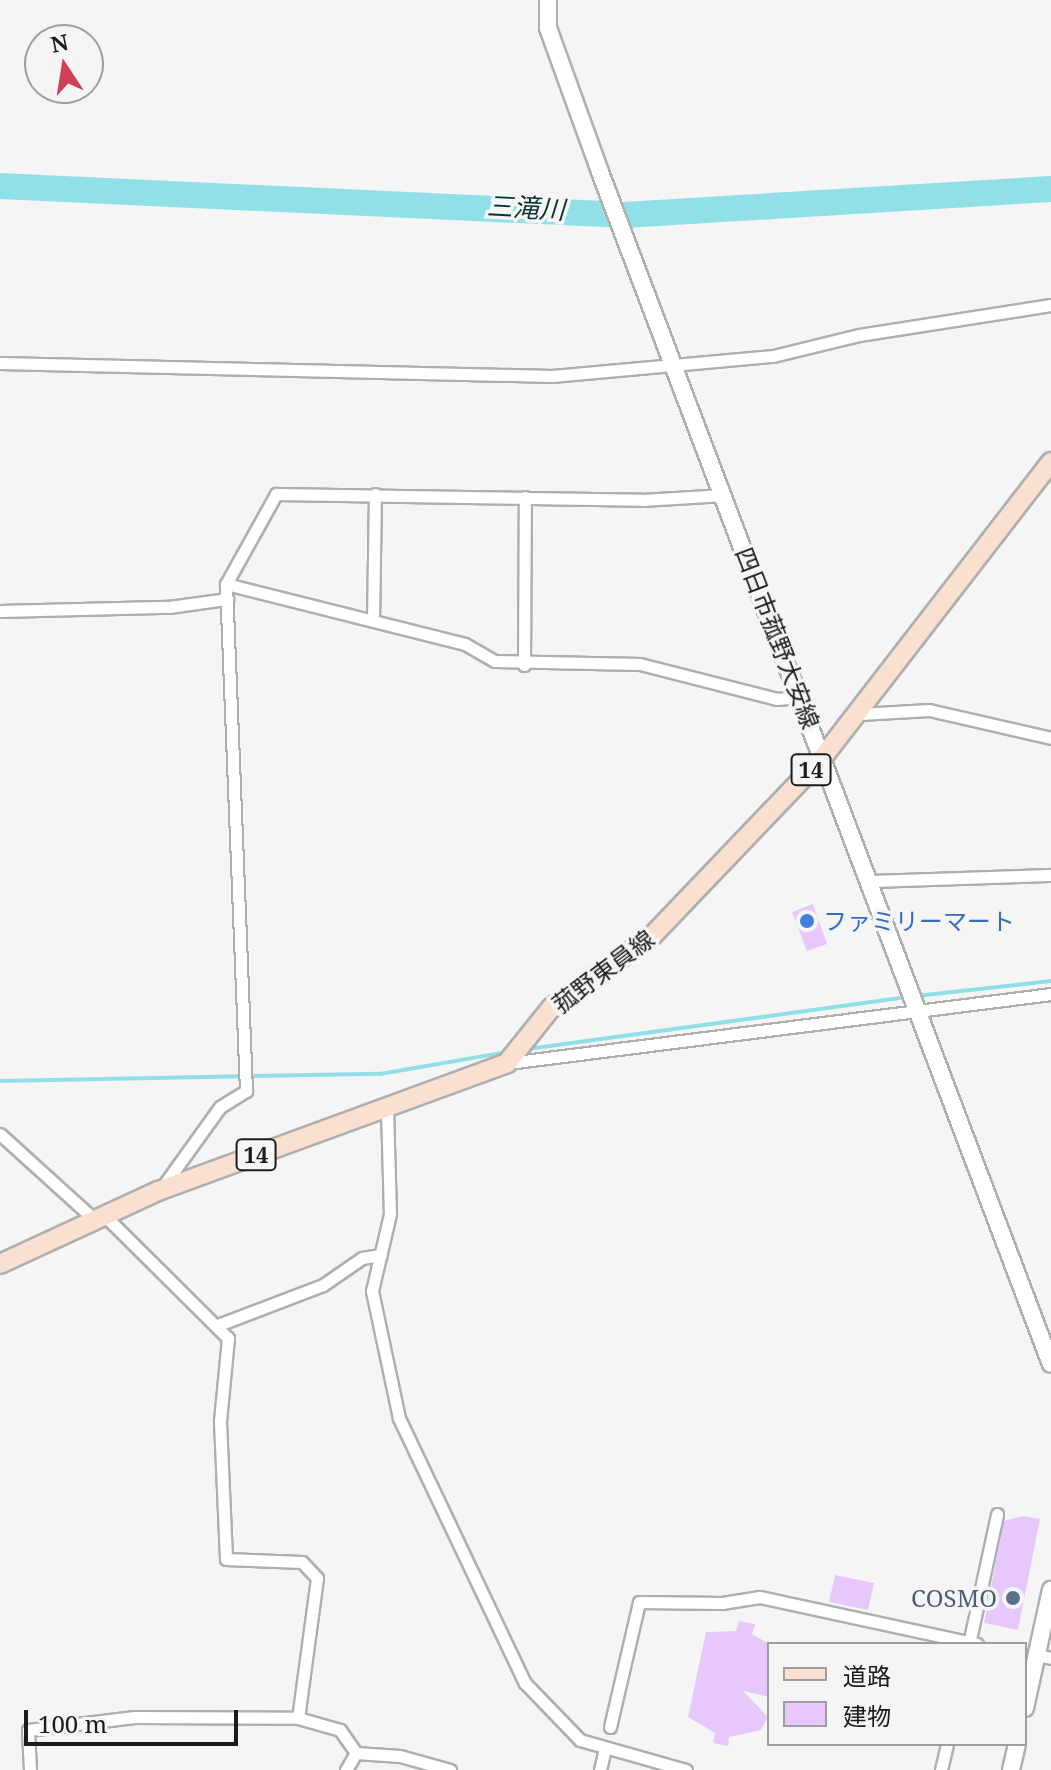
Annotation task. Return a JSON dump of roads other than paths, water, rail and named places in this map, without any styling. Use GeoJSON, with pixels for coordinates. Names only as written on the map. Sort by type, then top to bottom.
{"type":"FeatureCollection","features":[{"type":"Feature","properties":{"kind":"main road","name":"四日市菰野大安線"},"geometry":{"type":"LineString","coordinates":[[548,0],[548,28],[600,172],[1051,1364]]}},
{"type":"Feature","properties":{"kind":"main road","name":"菰野東員線"},"geometry":{"type":"LineString","coordinates":[[510,1059],[551,1008],[653,935],[823,757],[860,714],[1051,462]]}},
{"type":"Feature","properties":{"kind":"main road","name":"14"},"geometry":{"type":"LineString","coordinates":[[0,1264],[158,1191],[387,1108],[510,1059]]}},
{"type":"Feature","properties":{"kind":"main road"},"geometry":{"type":"LineString","coordinates":[[1027,1699],[1051,1590]]}},
{"type":"Feature","properties":{"kind":"main road"},"geometry":{"type":"LineString","coordinates":[[1011,1770],[1017,1746]]}},
{"type":"Feature","properties":{"kind":"street"},"geometry":{"type":"LineString","coordinates":[[0,363],[552,376],[773,356],[859,335],[1051,305]]}},
{"type":"Feature","properties":{"kind":"street"},"geometry":{"type":"LineString","coordinates":[[158,1191],[220,1107],[247,1087],[226,584],[276,494],[525,497],[724,495]]}},
{"type":"Feature","properties":{"kind":"street"},"geometry":{"type":"LineString","coordinates":[[373,621],[375,494]]}},
{"type":"Feature","properties":{"kind":"street"},"geometry":{"type":"LineString","coordinates":[[524,665],[525,497]]}},
{"type":"Feature","properties":{"kind":"street"},"geometry":{"type":"LineString","coordinates":[[226,584],[373,621],[524,665],[640,664],[777,699],[799,697]]}},
{"type":"Feature","properties":{"kind":"street"},"geometry":{"type":"LineString","coordinates":[[0,611],[169,607],[227,599]]}},
{"type":"Feature","properties":{"kind":"street"},"geometry":{"type":"LineString","coordinates":[[860,714],[929,710],[1051,738]]}},
{"type":"Feature","properties":{"kind":"street"},"geometry":{"type":"LineString","coordinates":[[870,881],[1051,875]]}},
{"type":"Feature","properties":{"kind":"street"},"geometry":{"type":"LineString","coordinates":[[510,1059],[915,1000],[1051,994]]}},
{"type":"Feature","properties":{"kind":"street"},"geometry":{"type":"LineString","coordinates":[[387,1108],[390,1214],[372,1291],[399,1418],[448,1512],[516,1672],[569,1733],[604,1752],[686,1770]]}},
{"type":"Feature","properties":{"kind":"street"},"geometry":{"type":"LineString","coordinates":[[0,1134],[100,1218],[218,1325],[228,1338],[230,1353],[220,1421],[226,1559],[302,1562],[317,1578],[298,1718]]}},
{"type":"Feature","properties":{"kind":"street"},"geometry":{"type":"LineString","coordinates":[[218,1325],[323,1285],[362,1258],[381,1255]]}},
{"type":"Feature","properties":{"kind":"street"},"geometry":{"type":"LineString","coordinates":[[972,1642],[997,1514]]}},
{"type":"Feature","properties":{"kind":"street"},"geometry":{"type":"LineString","coordinates":[[610,1727],[639,1602],[722,1603],[760,1597],[963,1642]]}},
{"type":"Feature","properties":{"kind":"street"},"geometry":{"type":"LineString","coordinates":[[30,1770],[28,1730],[97,1717],[298,1718],[340,1730],[356,1753],[450,1770]]}},
{"type":"Feature","properties":{"kind":"street"},"geometry":{"type":"LineString","coordinates":[[941,1770],[947,1746]]}},
{"type":"Feature","properties":{"kind":"street"},"geometry":{"type":"LineString","coordinates":[[600,1770],[604,1752]]}},
{"type":"Feature","properties":{"kind":"street"},"geometry":{"type":"LineString","coordinates":[[346,1770],[356,1753]]}},
{"type":"Feature","properties":{"kind":"waterway","name":"三滝川"},"geometry":{"type":"LineString","coordinates":[[0,186],[625,215],[1051,189]]}},
{"type":"Feature","properties":{"kind":"waterway"},"geometry":{"type":"LineString","coordinates":[[916,996],[1051,981]]}},
{"type":"Feature","properties":{"kind":"waterway"},"geometry":{"type":"LineString","coordinates":[[528,1049],[907,997]]}},
{"type":"Feature","properties":{"kind":"waterway"},"geometry":{"type":"LineString","coordinates":[[0,1081],[380,1074],[508,1052]]}},
{"type":"Feature","properties":{"kind":"place","name":"ファミリーマート"},"geometry":{"type":"Point","coordinates":[807,921]}},
{"type":"Feature","properties":{"kind":"place","name":"COSMO"},"geometry":{"type":"Point","coordinates":[1013,1598]}}]}
